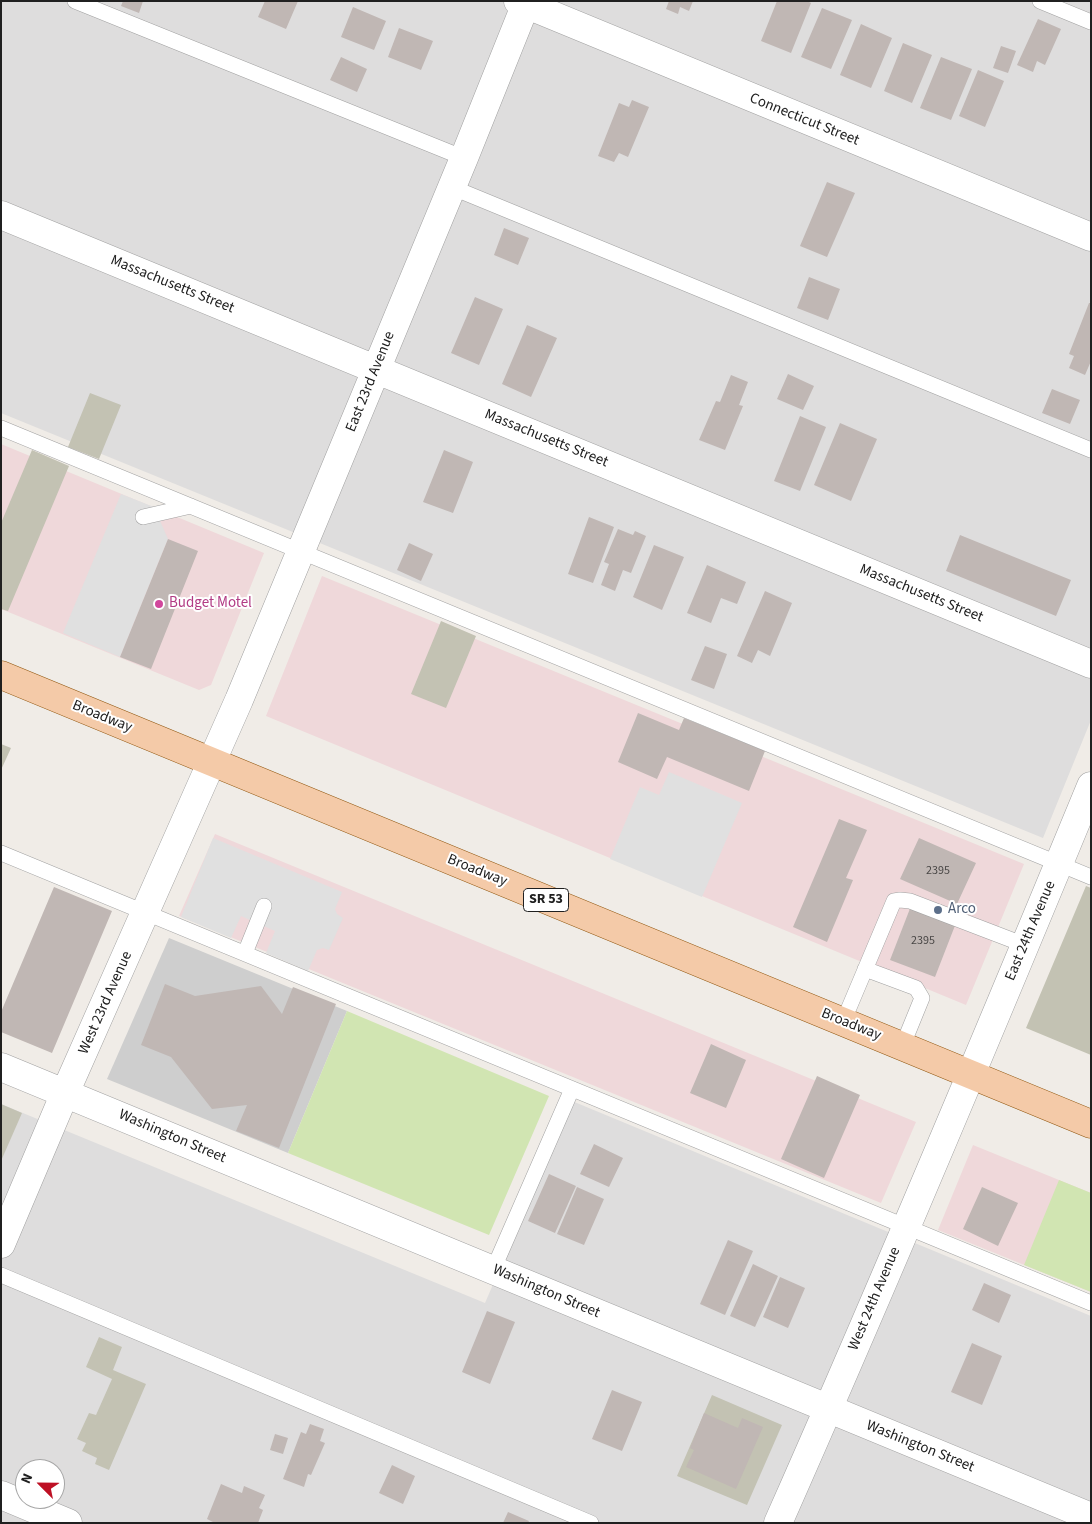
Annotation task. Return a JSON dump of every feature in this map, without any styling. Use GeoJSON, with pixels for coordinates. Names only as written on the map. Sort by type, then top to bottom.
{"type":"FeatureCollection","features":[{"type":"Feature","properties":{"kind":"main road","name":"Broadway"},"geometry":{"type":"LineString","coordinates":[[1,675],[1091,1124]]}},
{"type":"Feature","properties":{"kind":"street","name":"East 23rd Avenue"},"geometry":{"type":"LineString","coordinates":[[213,762],[302,552],[464,158],[523,2]]}},
{"type":"Feature","properties":{"kind":"street","name":"Connecticut Street"},"geometry":{"type":"LineString","coordinates":[[523,2],[1091,237]]}},
{"type":"Feature","properties":{"kind":"street","name":"Massachusetts Street"},"geometry":{"type":"LineString","coordinates":[[1,215],[1091,664]]}},
{"type":"Feature","properties":{"kind":"street","name":"West 23rd Avenue"},"geometry":{"type":"LineString","coordinates":[[1,1244],[65,1093],[213,762]]}},
{"type":"Feature","properties":{"kind":"street","name":"East 24th Avenue"},"geometry":{"type":"LineString","coordinates":[[971,1075],[1091,786]]}},
{"type":"Feature","properties":{"kind":"street","name":"Washington Street"},"geometry":{"type":"LineString","coordinates":[[1,1067],[1091,1517]]}},
{"type":"Feature","properties":{"kind":"street","name":"West 24th Avenue"},"geometry":{"type":"LineString","coordinates":[[778,1523],[971,1075]]}},
{"type":"Feature","properties":{"kind":"street"},"geometry":{"type":"LineString","coordinates":[[1,1495],[68,1523]]}},
{"type":"Feature","properties":{"kind":"lane"},"geometry":{"type":"LineString","coordinates":[[75,1],[464,158]]}},
{"type":"Feature","properties":{"kind":"lane"},"geometry":{"type":"LineString","coordinates":[[1040,1],[1091,22]]}},
{"type":"Feature","properties":{"kind":"lane"},"geometry":{"type":"LineString","coordinates":[[451,187],[1091,450]]}},
{"type":"Feature","properties":{"kind":"lane"},"geometry":{"type":"LineString","coordinates":[[1,428],[1091,877]]}},
{"type":"Feature","properties":{"kind":"lane"},"geometry":{"type":"LineString","coordinates":[[143,517],[191,506]]}},
{"type":"Feature","properties":{"kind":"lane"},"geometry":{"type":"LineString","coordinates":[[1,853],[1091,1303]]}},
{"type":"Feature","properties":{"kind":"lane"},"geometry":{"type":"LineString","coordinates":[[843,1022],[894,901],[910,901],[1025,945]]}},
{"type":"Feature","properties":{"kind":"lane"},"geometry":{"type":"LineString","coordinates":[[245,953],[264,906]]}},
{"type":"Feature","properties":{"kind":"lane"},"geometry":{"type":"LineString","coordinates":[[865,969],[916,988],[921,994],[922,998],[902,1046]]}},
{"type":"Feature","properties":{"kind":"lane"},"geometry":{"type":"LineString","coordinates":[[493,1270],[572,1089]]}},
{"type":"Feature","properties":{"kind":"lane"},"geometry":{"type":"LineString","coordinates":[[1,1275],[591,1523]]}},
{"type":"Feature","properties":{"kind":"shaded area"},"geometry":{"type":"Polygon","coordinates":[[[1,1],[1091,1],[1091,720],[1043,838],[1,413],[1,1]]]}},
{"type":"Feature","properties":{"kind":"shaded area"},"geometry":{"type":"Polygon","coordinates":[[[90,393],[121,405],[99,459],[68,447],[90,393]]]}},
{"type":"Feature","properties":{"kind":"shaded area"},"geometry":{"type":"Polygon","coordinates":[[[1,444],[264,553],[211,685],[199,690],[1,609],[1,444]]]}},
{"type":"Feature","properties":{"kind":"shaded area"},"geometry":{"type":"Polygon","coordinates":[[[32,450],[69,466],[8,611],[1,609],[1,523],[32,450]]]}},
{"type":"Feature","properties":{"kind":"shaded area"},"geometry":{"type":"Polygon","coordinates":[[[121,494],[154,507],[168,539],[120,657],[63,633],[121,494]]]}},
{"type":"Feature","properties":{"kind":"shaded area"},"geometry":{"type":"Polygon","coordinates":[[[322,576],[1024,864],[966,1005],[266,716],[322,576]]]}},
{"type":"Feature","properties":{"kind":"shaded area"},"geometry":{"type":"Polygon","coordinates":[[[441,621],[476,636],[446,708],[411,694],[441,621]]]}},
{"type":"Feature","properties":{"kind":"shaded area"},"geometry":{"type":"Polygon","coordinates":[[[1,744],[11,748],[1,770],[1,744]]]}},
{"type":"Feature","properties":{"kind":"shaded area"},"geometry":{"type":"Polygon","coordinates":[[[669,772],[742,803],[702,897],[610,859],[640,787],[659,795],[669,772]]]}},
{"type":"Feature","properties":{"kind":"shaded area"},"geometry":{"type":"Polygon","coordinates":[[[215,834],[916,1122],[881,1203],[179,916],[215,834]]]}},
{"type":"Feature","properties":{"kind":"shaded area"},"geometry":{"type":"Polygon","coordinates":[[[213,838],[342,892],[335,909],[337,914],[343,918],[329,950],[323,948],[317,950],[308,971],[266,953],[275,931],[241,916],[231,938],[181,917],[213,838]]]}},
{"type":"Feature","properties":{"kind":"shaded area"},"geometry":{"type":"Polygon","coordinates":[[[1086,886],[1091,888],[1091,1055],[1026,1028],[1086,886]]]}},
{"type":"Feature","properties":{"kind":"shaded area"},"geometry":{"type":"Polygon","coordinates":[[[169,938],[347,1011],[288,1153],[107,1079],[169,938]]]}},
{"type":"Feature","properties":{"kind":"shaded area"},"geometry":{"type":"Polygon","coordinates":[[[572,1101],[1091,1316],[1091,1523],[1,1523],[1,1104],[485,1303],[572,1101]]]}},
{"type":"Feature","properties":{"kind":"shaded area"},"geometry":{"type":"Polygon","coordinates":[[[1,1104],[22,1113],[1,1161],[1,1104]]]}},
{"type":"Feature","properties":{"kind":"shaded area"},"geometry":{"type":"Polygon","coordinates":[[[973,1145],[1091,1193],[1091,1292],[938,1230],[973,1145]]]}},
{"type":"Feature","properties":{"kind":"shaded area"},"geometry":{"type":"Polygon","coordinates":[[[99,1337],[122,1347],[113,1370],[146,1384],[109,1470],[95,1464],[97,1458],[82,1451],[86,1443],[77,1439],[89,1413],[96,1415],[112,1379],[86,1367],[99,1337]]]}},
{"type":"Feature","properties":{"kind":"shaded area"},"geometry":{"type":"Polygon","coordinates":[[[712,1395],[782,1425],[747,1505],[677,1476],[712,1395]]]}},
{"type":"Feature","properties":{"kind":"green space"},"geometry":{"type":"Polygon","coordinates":[[[347,1011],[549,1096],[489,1235],[288,1153],[347,1011]]]}},
{"type":"Feature","properties":{"kind":"green space"},"geometry":{"type":"Polygon","coordinates":[[[1059,1180],[1091,1193],[1091,1292],[1024,1265],[1059,1180]]]}},
{"type":"Feature","properties":{"kind":"building"},"geometry":{"type":"Polygon","coordinates":[[[123,1],[143,1],[139,13],[121,6],[123,1]]]}},
{"type":"Feature","properties":{"kind":"building"},"geometry":{"type":"Polygon","coordinates":[[[265,1],[298,1],[286,29],[258,17],[265,1]]]}},
{"type":"Feature","properties":{"kind":"building"},"geometry":{"type":"Polygon","coordinates":[[[669,1],[693,1],[689,11],[680,7],[678,14],[666,9],[669,1]]]}},
{"type":"Feature","properties":{"kind":"building"},"geometry":{"type":"Polygon","coordinates":[[[777,1],[807,1],[811,3],[791,53],[761,41],[777,1]]]}},
{"type":"Feature","properties":{"kind":"building"},"geometry":{"type":"Polygon","coordinates":[[[353,7],[386,21],[374,50],[341,37],[353,7]]]}},
{"type":"Feature","properties":{"kind":"building"},"geometry":{"type":"Polygon","coordinates":[[[822,8],[852,20],[831,69],[801,57],[822,8]]]}},
{"type":"Feature","properties":{"kind":"building"},"geometry":{"type":"Polygon","coordinates":[[[1038,19],[1061,29],[1045,65],[1037,61],[1033,72],[1017,65],[1038,19]]]}},
{"type":"Feature","properties":{"kind":"building"},"geometry":{"type":"Polygon","coordinates":[[[861,24],[892,38],[871,88],[840,75],[861,24]]]}},
{"type":"Feature","properties":{"kind":"building"},"geometry":{"type":"Polygon","coordinates":[[[399,28],[433,41],[421,70],[388,57],[399,28]]]}},
{"type":"Feature","properties":{"kind":"building"},"geometry":{"type":"Polygon","coordinates":[[[903,43],[932,55],[912,103],[884,91],[903,43]]]}},
{"type":"Feature","properties":{"kind":"building"},"geometry":{"type":"Polygon","coordinates":[[[1001,46],[1016,51],[1008,73],[993,68],[1001,46]]]}},
{"type":"Feature","properties":{"kind":"building"},"geometry":{"type":"Polygon","coordinates":[[[341,57],[367,69],[357,92],[330,80],[341,57]]]}},
{"type":"Feature","properties":{"kind":"building"},"geometry":{"type":"Polygon","coordinates":[[[941,57],[972,69],[951,120],[920,108],[941,57]]]}},
{"type":"Feature","properties":{"kind":"building"},"geometry":{"type":"Polygon","coordinates":[[[978,70],[1004,81],[985,127],[959,116],[978,70]]]}},
{"type":"Feature","properties":{"kind":"building"},"geometry":{"type":"Polygon","coordinates":[[[632,100],[649,107],[628,157],[619,153],[614,162],[598,156],[619,103],[629,107],[632,100]]]}},
{"type":"Feature","properties":{"kind":"building"},"geometry":{"type":"Polygon","coordinates":[[[827,182],[855,193],[827,257],[800,246],[827,182]]]}},
{"type":"Feature","properties":{"kind":"building"},"geometry":{"type":"Polygon","coordinates":[[[504,228],[529,238],[518,265],[494,255],[504,228]]]}},
{"type":"Feature","properties":{"kind":"building"},"geometry":{"type":"Polygon","coordinates":[[[809,277],[840,289],[828,320],[797,308],[809,277]]]}},
{"type":"Feature","properties":{"kind":"building"},"geometry":{"type":"Polygon","coordinates":[[[475,297],[503,309],[479,365],[451,353],[475,297]]]}},
{"type":"Feature","properties":{"kind":"building"},"geometry":{"type":"Polygon","coordinates":[[[1089,303],[1091,303],[1091,361],[1085,375],[1069,368],[1074,356],[1069,354],[1089,303]]]}},
{"type":"Feature","properties":{"kind":"building"},"geometry":{"type":"Polygon","coordinates":[[[527,325],[557,338],[531,397],[502,384],[527,325]]]}},
{"type":"Feature","properties":{"kind":"building"},"geometry":{"type":"Polygon","coordinates":[[[788,374],[814,386],[803,410],[777,399],[788,374]]]}},
{"type":"Feature","properties":{"kind":"building"},"geometry":{"type":"Polygon","coordinates":[[[731,375],[748,382],[739,405],[743,406],[725,450],[699,440],[716,401],[720,402],[731,375]]]}},
{"type":"Feature","properties":{"kind":"building"},"geometry":{"type":"Polygon","coordinates":[[[1052,389],[1080,400],[1070,424],[1042,413],[1052,389]]]}},
{"type":"Feature","properties":{"kind":"building"},"geometry":{"type":"Polygon","coordinates":[[[800,416],[826,427],[800,491],[774,481],[800,416]]]}},
{"type":"Feature","properties":{"kind":"building"},"geometry":{"type":"Polygon","coordinates":[[[840,423],[877,439],[851,501],[814,485],[840,423]]]}},
{"type":"Feature","properties":{"kind":"building"},"geometry":{"type":"Polygon","coordinates":[[[444,450],[473,462],[453,513],[423,502],[444,450]]]}},
{"type":"Feature","properties":{"kind":"building"},"geometry":{"type":"Polygon","coordinates":[[[589,517],[614,527],[593,583],[568,574],[589,517]]]}},
{"type":"Feature","properties":{"kind":"building"},"geometry":{"type":"Polygon","coordinates":[[[618,529],[633,535],[635,531],[646,536],[631,573],[623,570],[615,591],[601,585],[609,564],[604,562],[618,529]]]}},
{"type":"Feature","properties":{"kind":"building"},"geometry":{"type":"Polygon","coordinates":[[[960,535],[1071,580],[1056,616],[946,571],[960,535]]]}},
{"type":"Feature","properties":{"kind":"building","name":"Budget Motel"},"geometry":{"type":"Polygon","coordinates":[[[168,539],[198,551],[151,669],[120,657],[168,539]]]}},
{"type":"Feature","properties":{"kind":"building"},"geometry":{"type":"Polygon","coordinates":[[[409,543],[433,554],[421,581],[397,570],[409,543]]]}},
{"type":"Feature","properties":{"kind":"building"},"geometry":{"type":"Polygon","coordinates":[[[654,545],[684,557],[662,610],[633,597],[654,545]]]}},
{"type":"Feature","properties":{"kind":"building"},"geometry":{"type":"Polygon","coordinates":[[[707,565],[746,582],[737,604],[721,598],[711,623],[687,613],[707,565]]]}},
{"type":"Feature","properties":{"kind":"building"},"geometry":{"type":"Polygon","coordinates":[[[765,591],[792,603],[770,656],[758,650],[752,663],[737,656],[765,591]]]}},
{"type":"Feature","properties":{"kind":"building"},"geometry":{"type":"Polygon","coordinates":[[[705,646],[727,654],[714,689],[691,680],[705,646]]]}},
{"type":"Feature","properties":{"kind":"building"},"geometry":{"type":"Polygon","coordinates":[[[638,713],[679,730],[684,718],[765,751],[749,791],[667,757],[657,779],[618,762],[638,713]]]}},
{"type":"Feature","properties":{"kind":"building"},"geometry":{"type":"Polygon","coordinates":[[[839,819],[867,830],[846,878],[853,880],[827,942],[793,927],[839,819]]]}},
{"type":"Feature","properties":{"kind":"building"},"geometry":{"type":"Polygon","coordinates":[[[919,838],[976,863],[957,904],[900,879],[919,838]]]}},
{"type":"Feature","properties":{"kind":"building"},"geometry":{"type":"Polygon","coordinates":[[[54,887],[112,911],[52,1053],[1,1032],[1,1012],[54,887]]]}},
{"type":"Feature","properties":{"kind":"building"},"geometry":{"type":"Polygon","coordinates":[[[911,906],[956,923],[935,977],[890,960],[911,906]]]}},
{"type":"Feature","properties":{"kind":"building"},"geometry":{"type":"Polygon","coordinates":[[[165,984],[195,996],[261,986],[282,1014],[293,987],[336,1004],[279,1148],[236,1131],[247,1105],[212,1109],[171,1057],[141,1045],[165,984]]]}},
{"type":"Feature","properties":{"kind":"building"},"geometry":{"type":"Polygon","coordinates":[[[711,1044],[746,1060],[726,1108],[690,1093],[711,1044]]]}},
{"type":"Feature","properties":{"kind":"building"},"geometry":{"type":"Polygon","coordinates":[[[817,1076],[860,1095],[824,1178],[781,1159],[817,1076]]]}},
{"type":"Feature","properties":{"kind":"building"},"geometry":{"type":"Polygon","coordinates":[[[594,1144],[623,1158],[609,1187],[580,1174],[594,1144]]]}},
{"type":"Feature","properties":{"kind":"building"},"geometry":{"type":"Polygon","coordinates":[[[549,1174],[576,1186],[555,1233],[528,1221],[549,1174]]]}},
{"type":"Feature","properties":{"kind":"building"},"geometry":{"type":"Polygon","coordinates":[[[577,1187],[604,1199],[584,1245],[557,1234],[577,1187]]]}},
{"type":"Feature","properties":{"kind":"building"},"geometry":{"type":"Polygon","coordinates":[[[982,1187],[1018,1203],[998,1246],[963,1229],[982,1187]]]}},
{"type":"Feature","properties":{"kind":"building"},"geometry":{"type":"Polygon","coordinates":[[[728,1240],[753,1251],[725,1315],[700,1304],[728,1240]]]}},
{"type":"Feature","properties":{"kind":"building"},"geometry":{"type":"Polygon","coordinates":[[[753,1264],[778,1276],[755,1327],[730,1316],[753,1264]]]}},
{"type":"Feature","properties":{"kind":"building"},"geometry":{"type":"Polygon","coordinates":[[[780,1277],[805,1288],[788,1328],[763,1317],[780,1277]]]}},
{"type":"Feature","properties":{"kind":"building"},"geometry":{"type":"Polygon","coordinates":[[[984,1283],[1011,1295],[999,1323],[972,1310],[984,1283]]]}},
{"type":"Feature","properties":{"kind":"building"},"geometry":{"type":"Polygon","coordinates":[[[487,1311],[515,1322],[490,1384],[462,1372],[487,1311]]]}},
{"type":"Feature","properties":{"kind":"building"},"geometry":{"type":"Polygon","coordinates":[[[972,1343],[1002,1356],[982,1405],[951,1392],[972,1343]]]}},
{"type":"Feature","properties":{"kind":"building"},"geometry":{"type":"Polygon","coordinates":[[[612,1390],[642,1402],[622,1451],[592,1439],[612,1390]]]}},
{"type":"Feature","properties":{"kind":"building"},"geometry":{"type":"Polygon","coordinates":[[[704,1413],[738,1428],[742,1418],[763,1427],[736,1489],[686,1467],[694,1450],[690,1448],[704,1413]]]}},
{"type":"Feature","properties":{"kind":"building"},"geometry":{"type":"Polygon","coordinates":[[[310,1424],[324,1429],[320,1441],[325,1443],[311,1475],[308,1474],[304,1487],[283,1479],[301,1432],[306,1434],[310,1424]]]}},
{"type":"Feature","properties":{"kind":"building"},"geometry":{"type":"Polygon","coordinates":[[[275,1434],[288,1438],[283,1454],[270,1450],[275,1434]]]}},
{"type":"Feature","properties":{"kind":"building"},"geometry":{"type":"Polygon","coordinates":[[[392,1465],[415,1476],[403,1504],[379,1493],[392,1465]]]}},
{"type":"Feature","properties":{"kind":"building"},"geometry":{"type":"Polygon","coordinates":[[[221,1484],[242,1493],[244,1486],[265,1495],[259,1508],[263,1510],[258,1523],[215,1523],[207,1519],[221,1484]]]}},
{"type":"Feature","properties":{"kind":"building"},"geometry":{"type":"Polygon","coordinates":[[[508,1512],[529,1521],[528,1523],[503,1523],[508,1512]]]}},
{"type":"Feature","properties":{"kind":"place","name":"Budget Motel"},"geometry":{"type":"Point","coordinates":[159,604]}},
{"type":"Feature","properties":{"kind":"place","name":"Arco"},"geometry":{"type":"Point","coordinates":[938,910]}}]}
